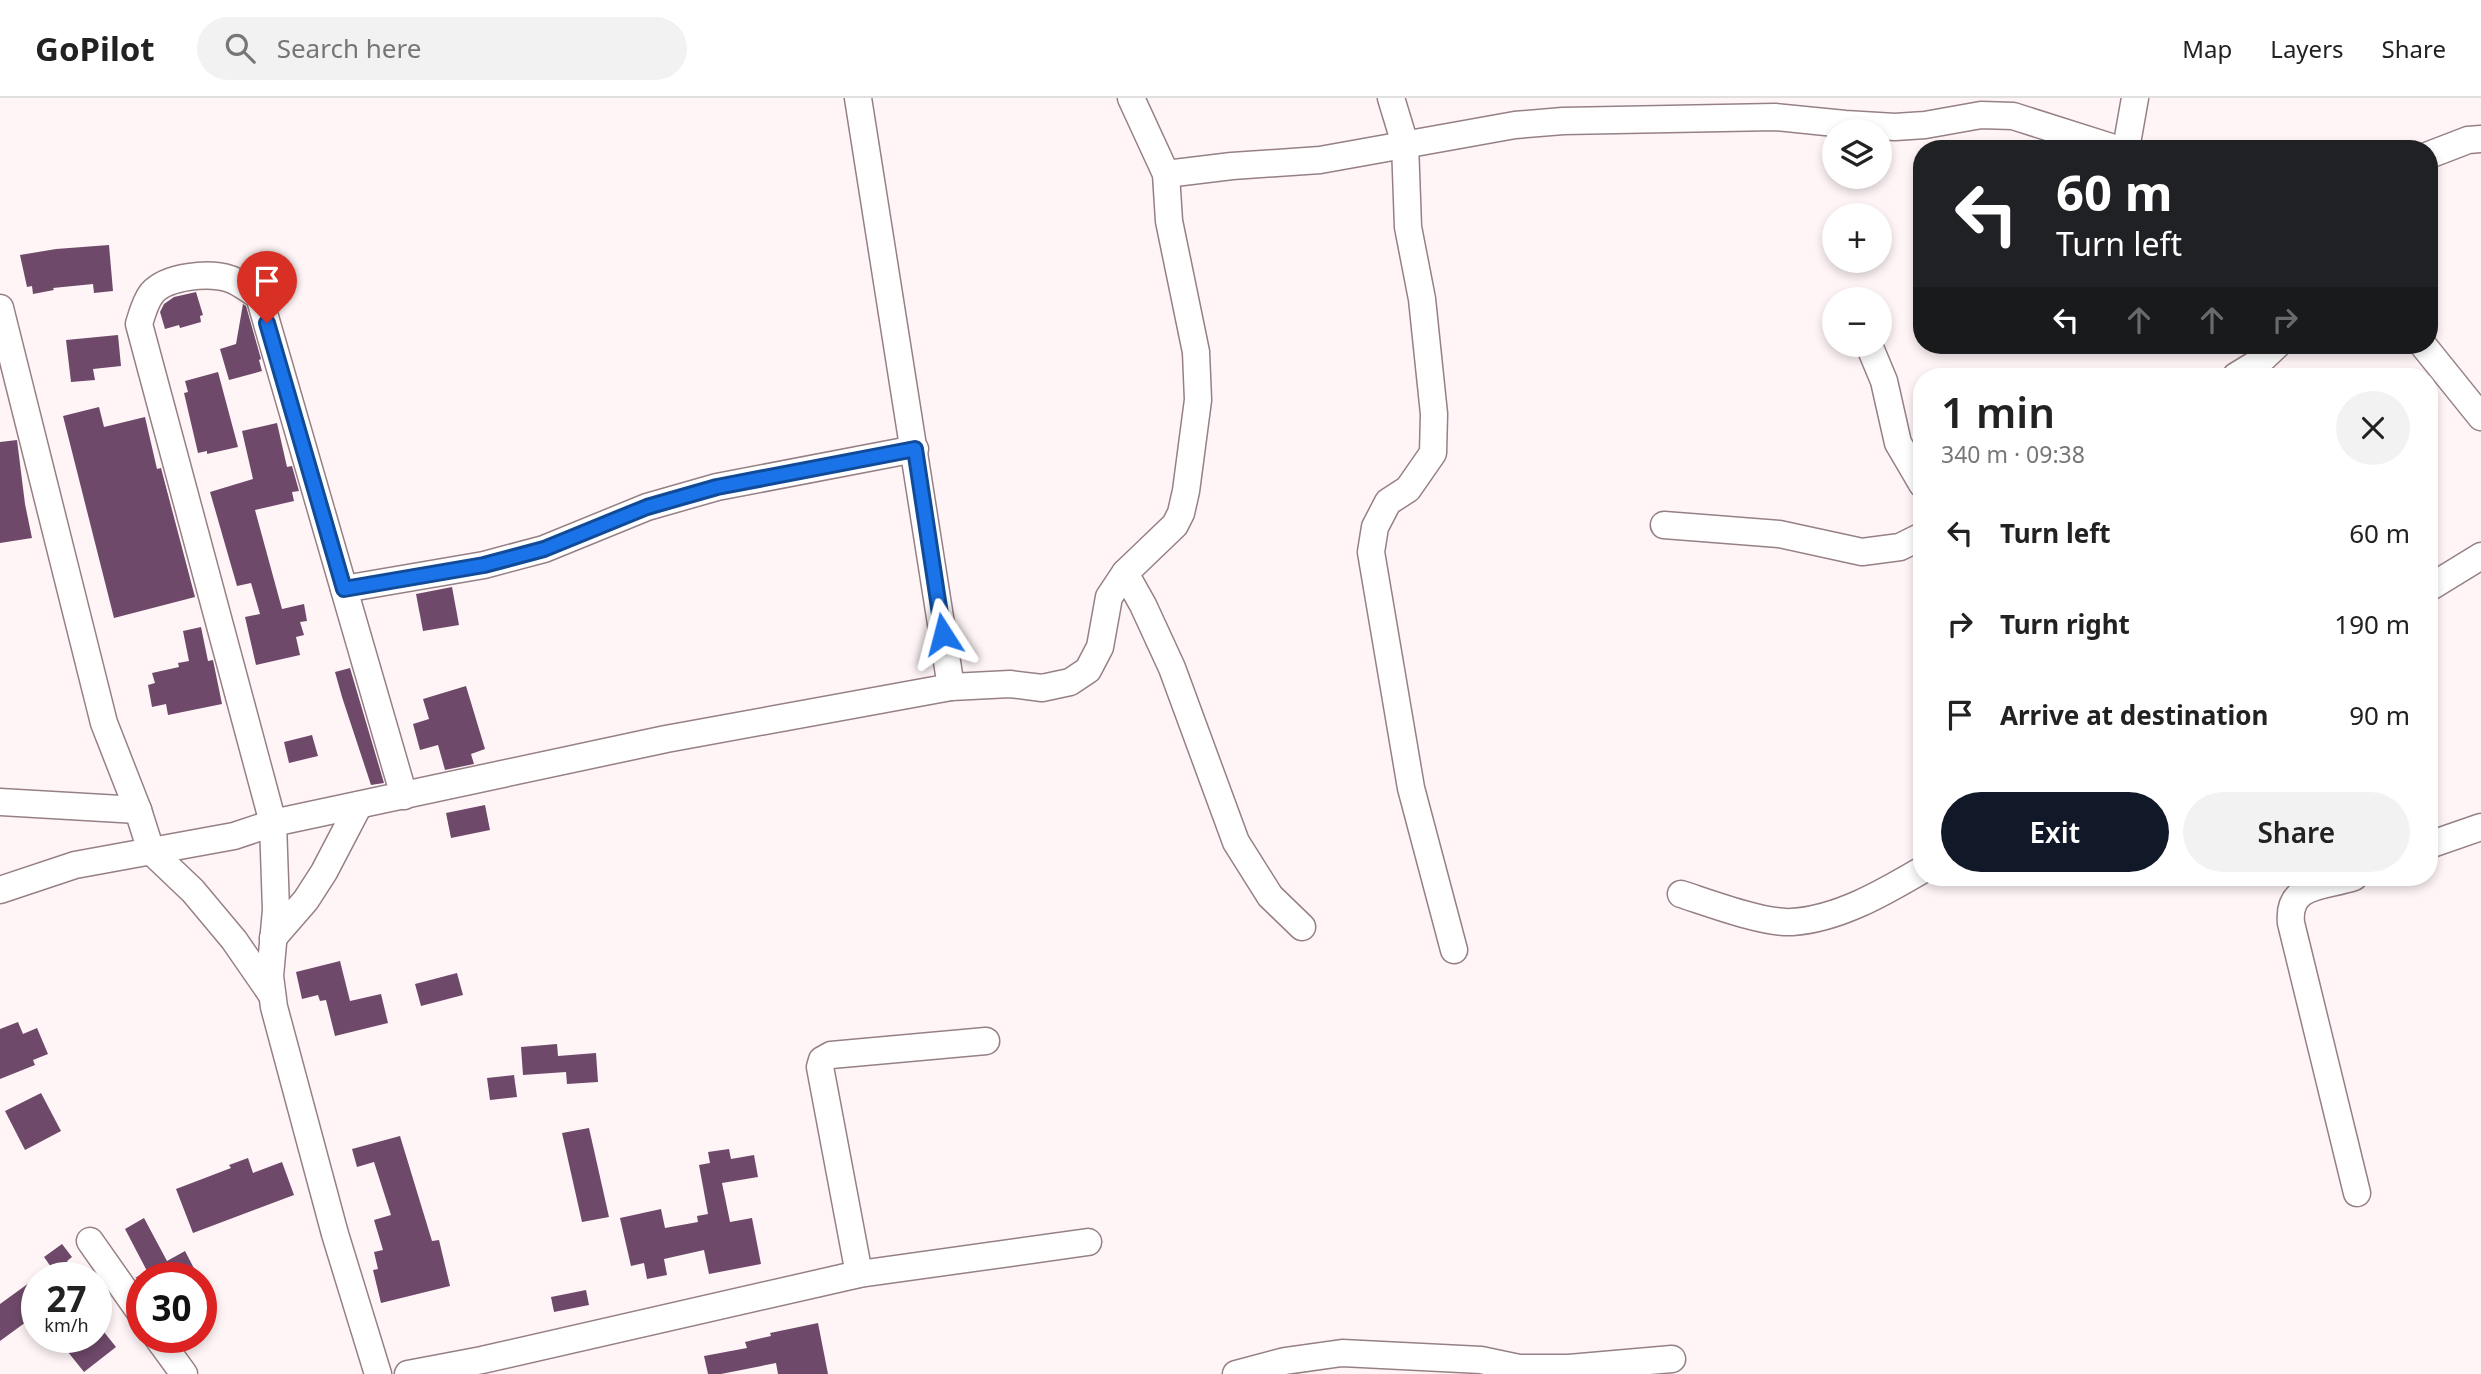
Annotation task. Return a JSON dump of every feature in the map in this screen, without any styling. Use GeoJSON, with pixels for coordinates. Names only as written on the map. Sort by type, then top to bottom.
{"type":"FeatureCollection","features":[{"type":"Feature","properties":{"kind":"street"},"geometry":{"type":"LineString","coordinates":[[858,98],[951,687]]}},
{"type":"Feature","properties":{"kind":"street"},"geometry":{"type":"LineString","coordinates":[[0,890],[75,865],[234,836],[273,822],[666,739],[951,687],[1010,684],[1041,688],[1070,682],[1088,670],[1100,647],[1109,597],[1125,573],[1175,525],[1181,513],[1198,400],[1196,352],[1169,221],[1166,174],[1131,98]]}},
{"type":"Feature","properties":{"kind":"street"},"geometry":{"type":"LineString","coordinates":[[1391,98],[1405,144],[1408,228],[1422,299],[1434,414],[1433,453],[1408,489],[1388,502],[1375,527],[1371,552],[1411,789],[1454,950]]}},
{"type":"Feature","properties":{"kind":"street"},"geometry":{"type":"LineString","coordinates":[[2128,140],[2135,98]]}},
{"type":"Feature","properties":{"kind":"street"},"geometry":{"type":"LineString","coordinates":[[1166,174],[1320,160],[1515,125],[1563,121],[1775,117],[1895,127],[1925,125],[1981,115],[2013,116],[2089,140]]}},
{"type":"Feature","properties":{"kind":"street"},"geometry":{"type":"LineString","coordinates":[[2438,152],[2468,140],[2481,139]]}},
{"type":"Feature","properties":{"kind":"street"},"geometry":{"type":"LineString","coordinates":[[378,1374],[335,1234],[272,995],[270,976],[276,910],[273,822],[139,324],[146,302],[153,291],[175,279],[202,275],[231,279],[259,296],[404,796]]}},
{"type":"Feature","properties":{"kind":"street"},"geometry":{"type":"LineString","coordinates":[[0,308],[104,723],[151,851],[193,891],[234,940],[272,995]]}},
{"type":"Feature","properties":{"kind":"street"},"geometry":{"type":"LineString","coordinates":[[2249,368],[2267,354]]}},
{"type":"Feature","properties":{"kind":"street"},"geometry":{"type":"LineString","coordinates":[[2430,354],[2481,417]]}},
{"type":"Feature","properties":{"kind":"street"},"geometry":{"type":"LineString","coordinates":[[1874,357],[1884,381],[1898,443],[1913,469]]}},
{"type":"Feature","properties":{"kind":"street"},"geometry":{"type":"LineString","coordinates":[[344,589],[484,565],[544,549],[647,507],[717,487],[915,449]]}},
{"type":"Feature","properties":{"kind":"street"},"geometry":{"type":"LineString","coordinates":[[1664,525],[1779,534],[1861,552],[1900,547],[1913,540]]}},
{"type":"Feature","properties":{"kind":"street"},"geometry":{"type":"LineString","coordinates":[[2438,582],[2481,556]]}},
{"type":"Feature","properties":{"kind":"street"},"geometry":{"type":"LineString","coordinates":[[1125,573],[1172,668],[1236,842],[1270,896],[1302,927]]}},
{"type":"Feature","properties":{"kind":"street"},"geometry":{"type":"LineString","coordinates":[[0,802],[138,810]]}},
{"type":"Feature","properties":{"kind":"street"},"geometry":{"type":"LineString","coordinates":[[273,938],[306,900],[359,805]]}},
{"type":"Feature","properties":{"kind":"street"},"geometry":{"type":"LineString","coordinates":[[2438,842],[2481,827]]}},
{"type":"Feature","properties":{"kind":"street"},"geometry":{"type":"LineString","coordinates":[[1681,894],[1755,916],[1790,922],[1832,914],[1890,889],[1913,875]]}},
{"type":"Feature","properties":{"kind":"street"},"geometry":{"type":"LineString","coordinates":[[2318,886],[2301,893],[2290,910],[2291,923],[2357,1193]]}},
{"type":"Feature","properties":{"kind":"street"},"geometry":{"type":"LineString","coordinates":[[859,1274],[820,1067],[822,1060],[831,1055],[986,1041]]}},
{"type":"Feature","properties":{"kind":"street"},"geometry":{"type":"LineString","coordinates":[[90,1241],[126,1292]]}},
{"type":"Feature","properties":{"kind":"street"},"geometry":{"type":"LineString","coordinates":[[408,1374],[484,1367],[859,1274],[1088,1242]]}},
{"type":"Feature","properties":{"kind":"street"},"geometry":{"type":"LineString","coordinates":[[169,1353],[184,1374]]}},
{"type":"Feature","properties":{"kind":"street"},"geometry":{"type":"LineString","coordinates":[[1236,1374],[1285,1361],[1342,1353],[1481,1360],[1519,1368],[1569,1368],[1672,1359]]}},
{"type":"Feature","properties":{"kind":"building"},"geometry":{"type":"Polygon","coordinates":[[[109,245],[113,291],[94,293],[93,284],[53,288],[54,290],[33,294],[32,286],[27,287],[20,255],[109,245]]]}},
{"type":"Feature","properties":{"kind":"building"},"geometry":{"type":"Polygon","coordinates":[[[196,292],[203,315],[200,316],[201,322],[165,329],[160,312],[164,304],[174,297],[196,292]]]}},
{"type":"Feature","properties":{"kind":"building"},"geometry":{"type":"Polygon","coordinates":[[[243,304],[246,306],[262,371],[229,380],[220,349],[236,344],[243,304]]]}},
{"type":"Feature","properties":{"kind":"building"},"geometry":{"type":"Polygon","coordinates":[[[118,335],[121,366],[93,369],[95,380],[71,382],[66,340],[118,335]]]}},
{"type":"Feature","properties":{"kind":"building"},"geometry":{"type":"Polygon","coordinates":[[[218,372],[238,447],[207,454],[207,451],[198,453],[184,393],[188,392],[185,381],[218,372]]]}},
{"type":"Feature","properties":{"kind":"building"},"geometry":{"type":"Polygon","coordinates":[[[99,407],[104,427],[145,417],[157,469],[161,468],[195,597],[114,618],[63,416],[99,407]]]}},
{"type":"Feature","properties":{"kind":"building"},"geometry":{"type":"Polygon","coordinates":[[[277,423],[287,467],[292,466],[299,491],[292,492],[294,501],[255,510],[282,609],[304,604],[307,621],[300,622],[304,635],[296,637],[300,655],[256,665],[245,617],[260,614],[251,583],[237,586],[210,492],[253,479],[242,431],[277,423]]]}},
{"type":"Feature","properties":{"kind":"building"},"geometry":{"type":"Polygon","coordinates":[[[17,440],[32,538],[0,543],[0,442],[17,440]]]}},
{"type":"Feature","properties":{"kind":"building"},"geometry":{"type":"Polygon","coordinates":[[[452,587],[459,625],[423,631],[416,594],[452,587]]]}},
{"type":"Feature","properties":{"kind":"building"},"geometry":{"type":"Polygon","coordinates":[[[201,627],[208,661],[213,660],[222,704],[168,715],[166,704],[152,707],[148,685],[155,683],[152,673],[179,667],[178,663],[189,661],[183,631],[201,627]]]}},
{"type":"Feature","properties":{"kind":"building"},"geometry":{"type":"Polygon","coordinates":[[[350,668],[384,783],[371,785],[342,697],[335,672],[350,668]]]}},
{"type":"Feature","properties":{"kind":"building"},"geometry":{"type":"Polygon","coordinates":[[[466,686],[485,749],[471,754],[474,764],[445,770],[438,745],[420,750],[413,724],[429,719],[423,699],[466,686]]]}},
{"type":"Feature","properties":{"kind":"building"},"geometry":{"type":"Polygon","coordinates":[[[312,735],[318,756],[289,763],[284,742],[312,735]]]}},
{"type":"Feature","properties":{"kind":"building"},"geometry":{"type":"Polygon","coordinates":[[[485,805],[490,830],[451,838],[446,813],[485,805]]]}},
{"type":"Feature","properties":{"kind":"building"},"geometry":{"type":"Polygon","coordinates":[[[340,961],[350,1001],[381,994],[388,1023],[335,1036],[326,1000],[320,1001],[318,995],[302,999],[296,972],[340,961]]]}},
{"type":"Feature","properties":{"kind":"building"},"geometry":{"type":"Polygon","coordinates":[[[457,973],[463,995],[421,1006],[415,984],[457,973]]]}},
{"type":"Feature","properties":{"kind":"building"},"geometry":{"type":"Polygon","coordinates":[[[18,1022],[23,1034],[37,1028],[48,1054],[33,1060],[35,1065],[0,1079],[0,1029],[18,1022]]]}},
{"type":"Feature","properties":{"kind":"building"},"geometry":{"type":"Polygon","coordinates":[[[557,1044],[558,1056],[596,1053],[598,1082],[567,1084],[566,1072],[523,1075],[521,1047],[557,1044]]]}},
{"type":"Feature","properties":{"kind":"building"},"geometry":{"type":"Polygon","coordinates":[[[514,1075],[517,1097],[490,1100],[487,1078],[514,1075]]]}},
{"type":"Feature","properties":{"kind":"building"},"geometry":{"type":"Polygon","coordinates":[[[41,1093],[61,1131],[25,1150],[5,1111],[41,1093]]]}},
{"type":"Feature","properties":{"kind":"building"},"geometry":{"type":"Polygon","coordinates":[[[589,1128],[609,1217],[582,1222],[562,1133],[589,1128]]]}},
{"type":"Feature","properties":{"kind":"building"},"geometry":{"type":"Polygon","coordinates":[[[400,1136],[432,1241],[439,1240],[450,1286],[381,1303],[373,1270],[378,1269],[374,1252],[383,1250],[374,1220],[391,1215],[374,1162],[357,1167],[352,1149],[400,1136]]]}},
{"type":"Feature","properties":{"kind":"building"},"geometry":{"type":"Polygon","coordinates":[[[729,1149],[731,1159],[754,1155],[758,1177],[722,1183],[730,1222],[752,1218],[761,1264],[709,1274],[704,1250],[664,1259],[667,1275],[647,1279],[644,1263],[631,1266],[620,1218],[661,1209],[665,1228],[698,1222],[697,1216],[708,1214],[699,1165],[710,1163],[708,1152],[729,1149]]]}},
{"type":"Feature","properties":{"kind":"building"},"geometry":{"type":"Polygon","coordinates":[[[248,1158],[253,1173],[282,1162],[294,1195],[193,1233],[176,1189],[231,1168],[229,1165],[248,1158]]]}},
{"type":"Feature","properties":{"kind":"building"},"geometry":{"type":"Polygon","coordinates":[[[144,1218],[167,1261],[185,1251],[191,1262],[142,1262],[125,1229],[144,1218]]]}},
{"type":"Feature","properties":{"kind":"building"},"geometry":{"type":"Polygon","coordinates":[[[62,1244],[72,1257],[68,1262],[48,1262],[44,1257],[62,1244]]]}},
{"type":"Feature","properties":{"kind":"building"},"geometry":{"type":"Polygon","coordinates":[[[21,1289],[21,1326],[0,1341],[0,1304],[21,1289]]]}},
{"type":"Feature","properties":{"kind":"building"},"geometry":{"type":"Polygon","coordinates":[[[586,1290],[589,1305],[554,1312],[551,1297],[586,1290]]]}},
{"type":"Feature","properties":{"kind":"building"},"geometry":{"type":"Polygon","coordinates":[[[818,1323],[828,1374],[778,1374],[776,1363],[708,1374],[704,1356],[747,1348],[745,1342],[771,1336],[770,1333],[818,1323]]]}},
{"type":"Feature","properties":{"kind":"building"},"geometry":{"type":"Polygon","coordinates":[[[69,1353],[108,1353],[84,1372],[69,1353]]]}},
{"type":"Feature","properties":{"kind":"route"},"geometry":{"type":"LineString","coordinates":[[267,323],[344,589],[484,565],[544,549],[647,507],[717,487],[915,449],[943,634]]}}]}
